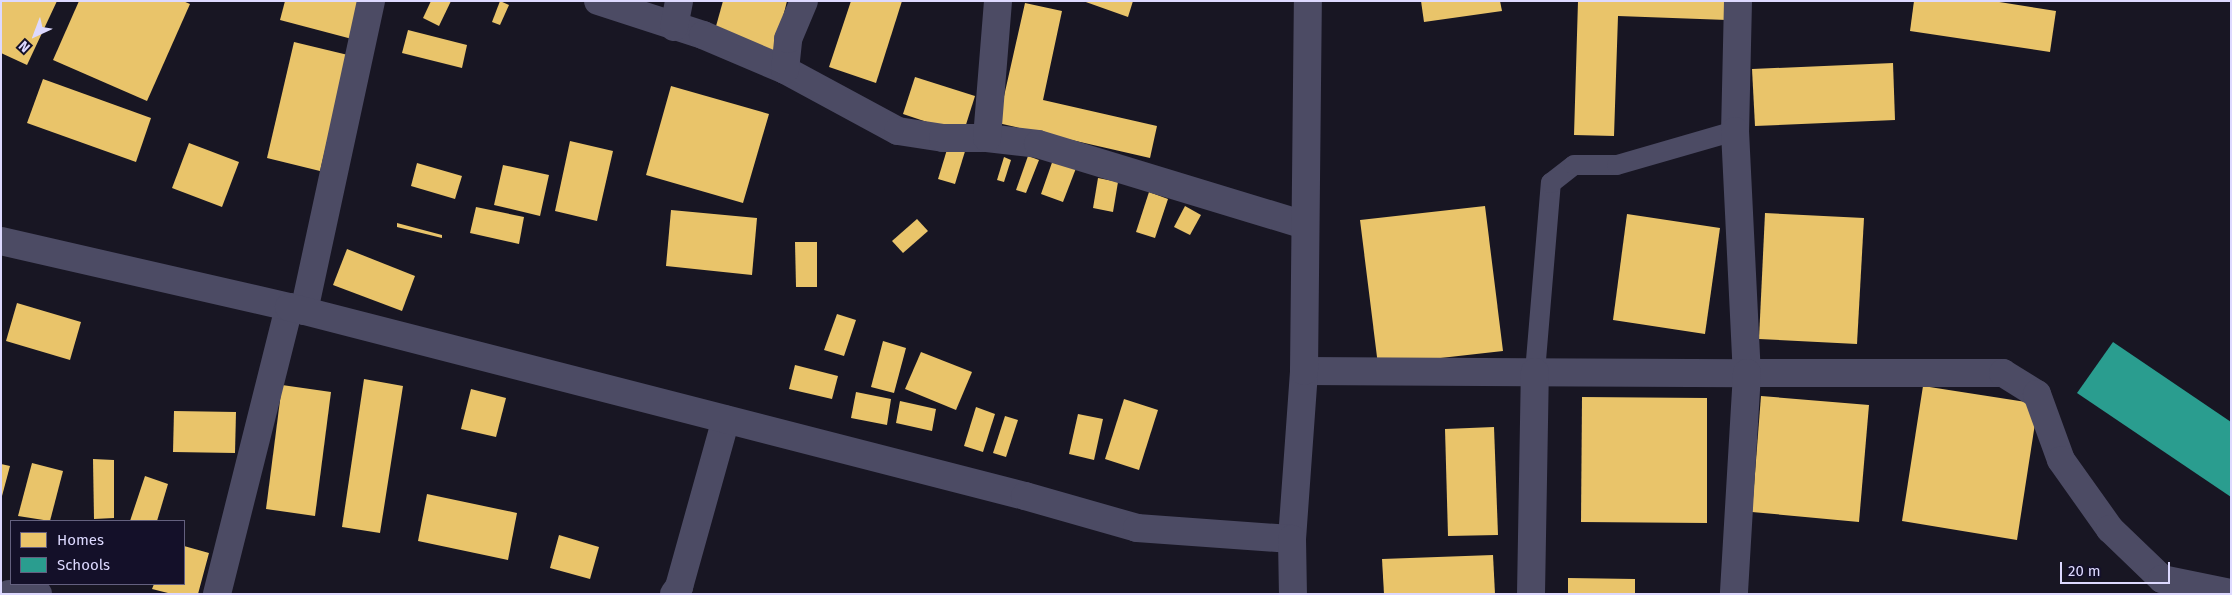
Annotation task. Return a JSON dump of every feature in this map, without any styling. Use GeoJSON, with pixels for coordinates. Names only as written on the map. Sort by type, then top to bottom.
{"type":"FeatureCollection","features":[{"type":"Feature","properties":{"kind":"street"},"geometry":{"type":"LineString","coordinates":[[217,594],[296,309],[371,1]]}},
{"type":"Feature","properties":{"kind":"street"},"geometry":{"type":"LineString","coordinates":[[598,1],[676,14],[702,35],[785,70],[898,131],[943,138],[987,138],[1038,144],[1305,225]]}},
{"type":"Feature","properties":{"kind":"street"},"geometry":{"type":"LineString","coordinates":[[785,70],[788,39],[804,1]]}},
{"type":"Feature","properties":{"kind":"street"},"geometry":{"type":"LineString","coordinates":[[987,138],[998,1]]}},
{"type":"Feature","properties":{"kind":"street"},"geometry":{"type":"LineString","coordinates":[[1293,594],[1292,539],[1304,371],[1308,1]]}},
{"type":"Feature","properties":{"kind":"street"},"geometry":{"type":"LineString","coordinates":[[1734,594],[1747,373],[1735,131],[1738,1]]}},
{"type":"Feature","properties":{"kind":"street"},"geometry":{"type":"LineString","coordinates":[[1,241],[296,309],[726,419],[1137,528],[1292,539]]}},
{"type":"Feature","properties":{"kind":"street"},"geometry":{"type":"LineString","coordinates":[[1304,371],[2003,373],[2037,394],[2061,460],[2110,529],[2162,579],[2231,593]]}},
{"type":"Feature","properties":{"kind":"street"},"geometry":{"type":"LineString","coordinates":[[1531,594],[1535,372]]}},
{"type":"Feature","properties":{"kind":"street"},"geometry":{"type":"LineString","coordinates":[[674,594],[679,588],[726,419]]}},
{"type":"Feature","properties":{"kind":"street"},"geometry":{"type":"LineString","coordinates":[[9,594],[38,594]]}},
{"type":"Feature","properties":{"kind":"lane"},"geometry":{"type":"LineString","coordinates":[[1535,372],[1551,183],[1574,166],[1617,165],[1735,131]]}},
{"type":"Feature","properties":{"kind":"building: Homes"},"geometry":{"type":"Polygon","coordinates":[[[1,1],[57,1],[27,65],[1,53],[1,1]]]}},
{"type":"Feature","properties":{"kind":"building: Homes"},"geometry":{"type":"Polygon","coordinates":[[[79,1],[183,1],[190,4],[147,101],[53,60],[79,1]]]}},
{"type":"Feature","properties":{"kind":"building: Homes"},"geometry":{"type":"Polygon","coordinates":[[[285,1],[362,1],[352,39],[280,20],[285,1]]]}},
{"type":"Feature","properties":{"kind":"building: Homes"},"geometry":{"type":"Polygon","coordinates":[[[431,1],[451,1],[439,26],[423,18],[431,1]]]}},
{"type":"Feature","properties":{"kind":"building: Homes"},"geometry":{"type":"Polygon","coordinates":[[[500,1],[509,5],[500,25],[492,22],[500,1]]]}},
{"type":"Feature","properties":{"kind":"building: Homes"},"geometry":{"type":"Polygon","coordinates":[[[723,1],[787,1],[774,53],[713,37],[723,1]]]}},
{"type":"Feature","properties":{"kind":"building: Homes"},"geometry":{"type":"Polygon","coordinates":[[[851,1],[902,1],[876,83],[829,67],[851,1]]]}},
{"type":"Feature","properties":{"kind":"building: Homes"},"geometry":{"type":"Polygon","coordinates":[[[1083,1],[1133,1],[1128,17],[1083,1]]]}},
{"type":"Feature","properties":{"kind":"building: Homes"},"geometry":{"type":"Polygon","coordinates":[[[1421,1],[1500,1],[1502,11],[1424,22],[1421,1]]]}},
{"type":"Feature","properties":{"kind":"building: Homes"},"geometry":{"type":"Polygon","coordinates":[[[1578,1],[1727,1],[1727,20],[1618,16],[1614,136],[1574,135],[1578,1]]]}},
{"type":"Feature","properties":{"kind":"building: Homes"},"geometry":{"type":"Polygon","coordinates":[[[1914,1],[1993,1],[2056,11],[2050,52],[1910,31],[1914,1]]]}},
{"type":"Feature","properties":{"kind":"building: Homes"},"geometry":{"type":"Polygon","coordinates":[[[1025,3],[1062,11],[1043,100],[1157,126],[1150,158],[998,123],[1025,3]]]}},
{"type":"Feature","properties":{"kind":"building: Homes"},"geometry":{"type":"Polygon","coordinates":[[[408,30],[467,45],[462,68],[402,53],[408,30]]]}},
{"type":"Feature","properties":{"kind":"building: Homes"},"geometry":{"type":"Polygon","coordinates":[[[294,42],[348,55],[320,171],[267,158],[294,42]]]}},
{"type":"Feature","properties":{"kind":"building: Homes"},"geometry":{"type":"Polygon","coordinates":[[[1893,63],[1895,120],[1755,126],[1752,69],[1893,63]]]}},
{"type":"Feature","properties":{"kind":"building: Homes"},"geometry":{"type":"Polygon","coordinates":[[[915,77],[975,96],[963,134],[903,114],[915,77]]]}},
{"type":"Feature","properties":{"kind":"building: Homes"},"geometry":{"type":"Polygon","coordinates":[[[43,79],[151,118],[136,162],[27,123],[43,79]]]}},
{"type":"Feature","properties":{"kind":"building: Homes"},"geometry":{"type":"Polygon","coordinates":[[[671,86],[769,114],[743,203],[646,175],[671,86]]]}},
{"type":"Feature","properties":{"kind":"building: Homes"},"geometry":{"type":"Polygon","coordinates":[[[570,141],[613,151],[597,221],[555,211],[570,141]]]}},
{"type":"Feature","properties":{"kind":"building: Homes"},"geometry":{"type":"Polygon","coordinates":[[[189,143],[239,162],[222,207],[172,188],[189,143]]]}},
{"type":"Feature","properties":{"kind":"building: Homes"},"geometry":{"type":"Polygon","coordinates":[[[949,143],[966,148],[955,184],[938,179],[949,143]]]}},
{"type":"Feature","properties":{"kind":"building: Homes"},"geometry":{"type":"Polygon","coordinates":[[[1055,154],[1078,163],[1063,202],[1041,194],[1055,154]]]}},
{"type":"Feature","properties":{"kind":"building: Homes"},"geometry":{"type":"Polygon","coordinates":[[[1028,156],[1039,160],[1026,193],[1016,190],[1028,156]]]}},
{"type":"Feature","properties":{"kind":"building: Homes"},"geometry":{"type":"Polygon","coordinates":[[[1004,157],[1011,160],[1004,182],[997,180],[1004,157]]]}},
{"type":"Feature","properties":{"kind":"building: Homes"},"geometry":{"type":"Polygon","coordinates":[[[417,163],[462,176],[455,199],[411,186],[417,163]]]}},
{"type":"Feature","properties":{"kind":"building: Homes"},"geometry":{"type":"Polygon","coordinates":[[[503,165],[549,175],[540,216],[494,205],[503,165]]]}},
{"type":"Feature","properties":{"kind":"building: Homes"},"geometry":{"type":"Polygon","coordinates":[[[1098,178],[1118,182],[1113,212],[1093,208],[1098,178]]]}},
{"type":"Feature","properties":{"kind":"building: Homes"},"geometry":{"type":"Polygon","coordinates":[[[1149,192],[1168,199],[1155,238],[1136,232],[1149,192]]]}},
{"type":"Feature","properties":{"kind":"building: Homes"},"geometry":{"type":"Polygon","coordinates":[[[1185,206],[1201,215],[1190,235],[1174,227],[1185,206]]]}},
{"type":"Feature","properties":{"kind":"building: Homes"},"geometry":{"type":"Polygon","coordinates":[[[1485,206],[1503,351],[1378,365],[1360,220],[1485,206]]]}},
{"type":"Feature","properties":{"kind":"building: Homes"},"geometry":{"type":"Polygon","coordinates":[[[476,207],[524,217],[519,244],[470,233],[476,207]]]}},
{"type":"Feature","properties":{"kind":"building: Homes"},"geometry":{"type":"Polygon","coordinates":[[[671,210],[757,218],[752,275],[666,266],[671,210]]]}},
{"type":"Feature","properties":{"kind":"building: Homes"},"geometry":{"type":"Polygon","coordinates":[[[1765,213],[1864,218],[1857,344],[1759,339],[1765,213]]]}},
{"type":"Feature","properties":{"kind":"building: Homes"},"geometry":{"type":"Polygon","coordinates":[[[1627,214],[1720,228],[1705,334],[1613,320],[1627,214]]]}},
{"type":"Feature","properties":{"kind":"building: Homes"},"geometry":{"type":"Polygon","coordinates":[[[917,219],[928,231],[903,253],[892,241],[917,219]]]}},
{"type":"Feature","properties":{"kind":"building: Homes"},"geometry":{"type":"Polygon","coordinates":[[[397,223],[442,235],[442,238],[397,227],[397,223]]]}},
{"type":"Feature","properties":{"kind":"building: Homes"},"geometry":{"type":"Polygon","coordinates":[[[795,242],[817,242],[817,287],[796,287],[795,242]]]}},
{"type":"Feature","properties":{"kind":"building: Homes"},"geometry":{"type":"Polygon","coordinates":[[[347,249],[415,276],[402,311],[333,285],[347,249]]]}},
{"type":"Feature","properties":{"kind":"building: Homes"},"geometry":{"type":"Polygon","coordinates":[[[17,303],[81,322],[70,360],[6,341],[17,303]]]}},
{"type":"Feature","properties":{"kind":"building: Homes"},"geometry":{"type":"Polygon","coordinates":[[[837,314],[856,320],[844,356],[824,350],[837,314]]]}},
{"type":"Feature","properties":{"kind":"building: Homes"},"geometry":{"type":"Polygon","coordinates":[[[883,341],[906,348],[894,393],[871,387],[883,341]]]}},
{"type":"Feature","properties":{"kind":"building: Homes"},"geometry":{"type":"Polygon","coordinates":[[[921,352],[972,372],[956,410],[905,389],[921,352]]]}},
{"type":"Feature","properties":{"kind":"building: Homes"},"geometry":{"type":"Polygon","coordinates":[[[795,365],[838,376],[832,399],[789,389],[795,365]]]}},
{"type":"Feature","properties":{"kind":"building: Homes"},"geometry":{"type":"Polygon","coordinates":[[[364,379],[403,386],[380,533],[342,527],[364,379]]]}},
{"type":"Feature","properties":{"kind":"building: Homes"},"geometry":{"type":"Polygon","coordinates":[[[282,385],[331,392],[315,516],[266,509],[282,385]]]}},
{"type":"Feature","properties":{"kind":"building: Homes"},"geometry":{"type":"Polygon","coordinates":[[[1923,386],[2038,404],[2017,540],[1902,521],[1923,386]]]}},
{"type":"Feature","properties":{"kind":"building: Homes"},"geometry":{"type":"Polygon","coordinates":[[[471,389],[506,398],[496,437],[461,429],[471,389]]]}},
{"type":"Feature","properties":{"kind":"building: Homes"},"geometry":{"type":"Polygon","coordinates":[[[856,392],[891,399],[887,425],[851,418],[856,392]]]}},
{"type":"Feature","properties":{"kind":"building: Homes"},"geometry":{"type":"Polygon","coordinates":[[[1761,396],[1869,405],[1859,522],[1752,512],[1761,396]]]}},
{"type":"Feature","properties":{"kind":"building: Homes"},"geometry":{"type":"Polygon","coordinates":[[[1582,397],[1707,398],[1707,523],[1581,522],[1582,397]]]}},
{"type":"Feature","properties":{"kind":"building: Homes"},"geometry":{"type":"Polygon","coordinates":[[[1124,399],[1158,410],[1139,470],[1105,459],[1124,399]]]}},
{"type":"Feature","properties":{"kind":"building: Homes"},"geometry":{"type":"Polygon","coordinates":[[[900,401],[936,409],[932,431],[896,423],[900,401]]]}},
{"type":"Feature","properties":{"kind":"building: Homes"},"geometry":{"type":"Polygon","coordinates":[[[976,407],[995,414],[983,452],[964,446],[976,407]]]}},
{"type":"Feature","properties":{"kind":"building: Homes"},"geometry":{"type":"Polygon","coordinates":[[[174,411],[236,412],[235,453],[173,452],[174,411]]]}},
{"type":"Feature","properties":{"kind":"building: Homes"},"geometry":{"type":"Polygon","coordinates":[[[1078,414],[1103,419],[1094,460],[1069,454],[1078,414]]]}},
{"type":"Feature","properties":{"kind":"building: Homes"},"geometry":{"type":"Polygon","coordinates":[[[1005,416],[1018,420],[1006,457],[993,453],[1005,416]]]}},
{"type":"Feature","properties":{"kind":"building: Homes"},"geometry":{"type":"Polygon","coordinates":[[[1494,427],[1498,535],[1448,536],[1445,429],[1494,427]]]}},
{"type":"Feature","properties":{"kind":"building: Homes"},"geometry":{"type":"Polygon","coordinates":[[[93,459],[114,460],[114,518],[94,519],[93,459]]]}},
{"type":"Feature","properties":{"kind":"building: Homes"},"geometry":{"type":"Polygon","coordinates":[[[32,463],[63,471],[50,520],[18,516],[32,463]]]}},
{"type":"Feature","properties":{"kind":"building: Homes"},"geometry":{"type":"Polygon","coordinates":[[[1,464],[10,466],[2,496],[1,496],[1,464]]]}},
{"type":"Feature","properties":{"kind":"building: Homes"},"geometry":{"type":"Polygon","coordinates":[[[145,476],[168,484],[157,520],[130,520],[145,476]]]}},
{"type":"Feature","properties":{"kind":"building: Homes"},"geometry":{"type":"Polygon","coordinates":[[[427,494],[517,513],[508,560],[418,541],[427,494]]]}},
{"type":"Feature","properties":{"kind":"building: Homes"},"geometry":{"type":"Polygon","coordinates":[[[559,535],[599,547],[590,579],[550,568],[559,535]]]}},
{"type":"Feature","properties":{"kind":"building: Homes"},"geometry":{"type":"Polygon","coordinates":[[[185,546],[209,553],[198,594],[172,594],[152,589],[154,585],[185,585],[185,546]]]}},
{"type":"Feature","properties":{"kind":"building: Homes"},"geometry":{"type":"Polygon","coordinates":[[[1493,555],[1495,594],[1384,594],[1382,559],[1493,555]]]}},
{"type":"Feature","properties":{"kind":"building: Homes"},"geometry":{"type":"Polygon","coordinates":[[[1568,578],[1635,579],[1635,594],[1568,594],[1568,578]]]}},
{"type":"Feature","properties":{"kind":"building: Schools"},"geometry":{"type":"Polygon","coordinates":[[[2113,342],[2231,422],[2231,497],[2077,393],[2113,342]]]}}]}
